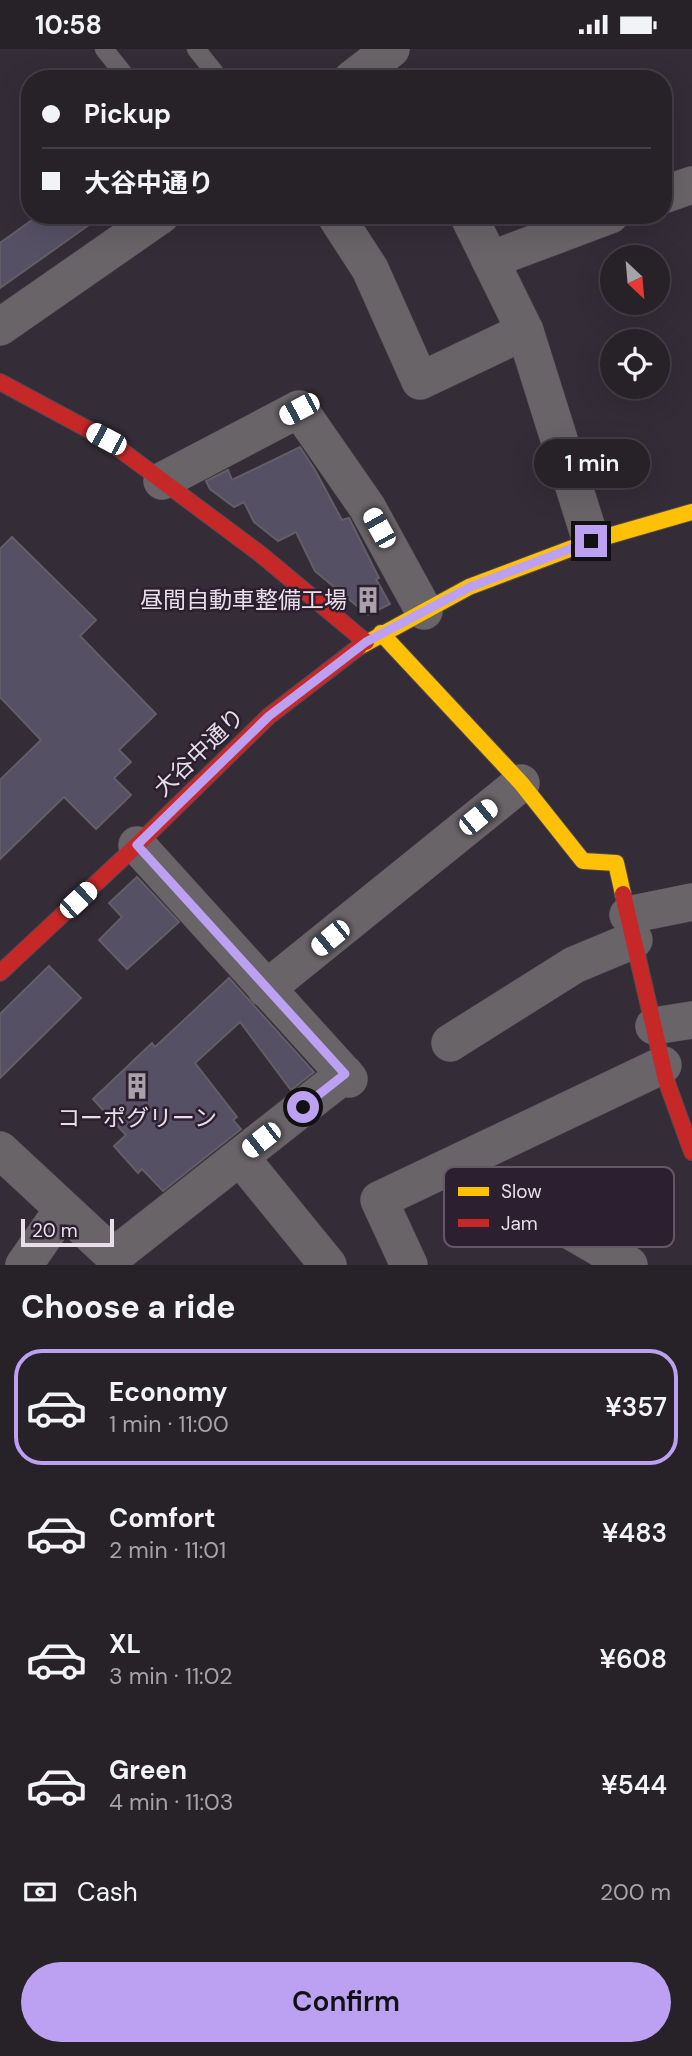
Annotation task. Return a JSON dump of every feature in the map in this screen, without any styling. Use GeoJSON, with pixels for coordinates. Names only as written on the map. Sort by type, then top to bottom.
{"type":"FeatureCollection","features":[{"type":"Feature","properties":{"kind":"street"},"geometry":{"type":"LineString","coordinates":[[672,192],[692,185]]}},
{"type":"Feature","properties":{"kind":"street"},"geometry":{"type":"LineString","coordinates":[[0,327],[148,224]]}},
{"type":"Feature","properties":{"kind":"street"},"geometry":{"type":"LineString","coordinates":[[341,224],[370,269],[421,381],[525,331]]}},
{"type":"Feature","properties":{"kind":"street"},"geometry":{"type":"LineString","coordinates":[[472,224],[525,331],[591,541]]}},
{"type":"Feature","properties":{"kind":"street"},"geometry":{"type":"LineString","coordinates":[[490,260],[586,224]]}},
{"type":"Feature","properties":{"kind":"street"},"geometry":{"type":"LineString","coordinates":[[0,381],[106,439],[259,553],[366,642]]}},
{"type":"Feature","properties":{"kind":"street"},"geometry":{"type":"LineString","coordinates":[[162,481],[299,409],[367,507],[424,611]]}},
{"type":"Feature","properties":{"kind":"street","name":"大谷中通り"},"geometry":{"type":"LineString","coordinates":[[0,973],[269,716],[366,642],[470,587],[591,541],[692,512]]}},
{"type":"Feature","properties":{"kind":"street"},"geometry":{"type":"LineString","coordinates":[[381,633],[521,783],[583,862],[616,863],[663,1065],[692,1152]]}},
{"type":"Feature","properties":{"kind":"street"},"geometry":{"type":"LineString","coordinates":[[266,989],[521,783]]}},
{"type":"Feature","properties":{"kind":"street"},"geometry":{"type":"LineString","coordinates":[[0,1150],[114,1256],[347,1076],[137,845]]}},
{"type":"Feature","properties":{"kind":"street"},"geometry":{"type":"LineString","coordinates":[[450,1043],[631,927],[692,902]]}},
{"type":"Feature","properties":{"kind":"street"},"geometry":{"type":"LineString","coordinates":[[654,1026],[692,1020]]}},
{"type":"Feature","properties":{"kind":"street"},"geometry":{"type":"LineString","coordinates":[[447,1167],[663,1065]]}},
{"type":"Feature","properties":{"kind":"street"},"geometry":{"type":"LineString","coordinates":[[240,1157],[328,1265]]}},
{"type":"Feature","properties":{"kind":"street"},"geometry":{"type":"LineString","coordinates":[[409,1265],[379,1199],[444,1168]]}},
{"type":"Feature","properties":{"kind":"street"},"geometry":{"type":"LineString","coordinates":[[24,1265],[63,1209]]}},
{"type":"Feature","properties":{"kind":"street"},"geometry":{"type":"LineString","coordinates":[[598,1247],[629,1265]]}},
{"type":"Feature","properties":{"kind":"lane"},"geometry":{"type":"LineString","coordinates":[[104,49],[121,70]]}},
{"type":"Feature","properties":{"kind":"lane"},"geometry":{"type":"LineString","coordinates":[[196,49],[213,70]]}},
{"type":"Feature","properties":{"kind":"building"},"geometry":{"type":"Polygon","coordinates":[[[26,224],[90,224],[0,288],[0,243],[26,224]]]}},
{"type":"Feature","properties":{"kind":"building"},"geometry":{"type":"Polygon","coordinates":[[[300,447],[342,520],[349,518],[390,604],[368,615],[315,571],[296,532],[278,541],[254,522],[244,502],[234,507],[210,489],[206,481],[228,470],[232,480],[300,447]]]}},
{"type":"Feature","properties":{"kind":"building"},"geometry":{"type":"Polygon","coordinates":[[[12,537],[96,620],[80,636],[156,714],[119,750],[131,762],[114,778],[131,795],[96,829],[64,797],[0,859],[0,780],[41,740],[0,697],[0,549],[12,537]]]}},
{"type":"Feature","properties":{"kind":"building"},"geometry":{"type":"Polygon","coordinates":[[[137,877],[179,922],[127,969],[99,940],[122,917],[109,903],[137,877]]]}},
{"type":"Feature","properties":{"kind":"building"},"geometry":{"type":"Polygon","coordinates":[[[49,966],[81,998],[0,1078],[0,1014],[49,966]]]}},
{"type":"Feature","properties":{"kind":"building"},"geometry":{"type":"Polygon","coordinates":[[[229,978],[314,1072],[291,1090],[240,1022],[195,1063],[237,1117],[233,1120],[241,1129],[163,1191],[142,1169],[138,1173],[114,1146],[126,1135],[93,1099],[152,1043],[155,1047],[229,978]]]}},
{"type":"Feature","properties":{"kind":"traffic: slow"},"geometry":{"type":"LineString","coordinates":[[359,647],[469,587],[591,541],[692,512]]}},
{"type":"Feature","properties":{"kind":"traffic: slow"},"geometry":{"type":"LineString","coordinates":[[381,633],[521,783],[583,861],[616,863],[623,894]]}},
{"type":"Feature","properties":{"kind":"traffic: jam"},"geometry":{"type":"LineString","coordinates":[[0,382],[106,439],[259,553],[366,642]]}},
{"type":"Feature","properties":{"kind":"traffic: jam"},"geometry":{"type":"LineString","coordinates":[[0,973],[269,716],[359,647]]}},
{"type":"Feature","properties":{"kind":"traffic: jam"},"geometry":{"type":"LineString","coordinates":[[623,894],[666,1080],[692,1152]]}},
{"type":"Feature","properties":{"kind":"place","name":"昼間自動車整備工場"},"geometry":{"type":"Point","coordinates":[368,600]}},
{"type":"Feature","properties":{"kind":"place","name":"コーポグリーン"},"geometry":{"type":"Point","coordinates":[137,1086]}},
{"type":"Feature","properties":{"kind":"route"},"geometry":{"type":"LineString","coordinates":[[303,1107],[345,1074],[137,845],[269,716],[366,642],[470,587],[591,541]]}}]}
